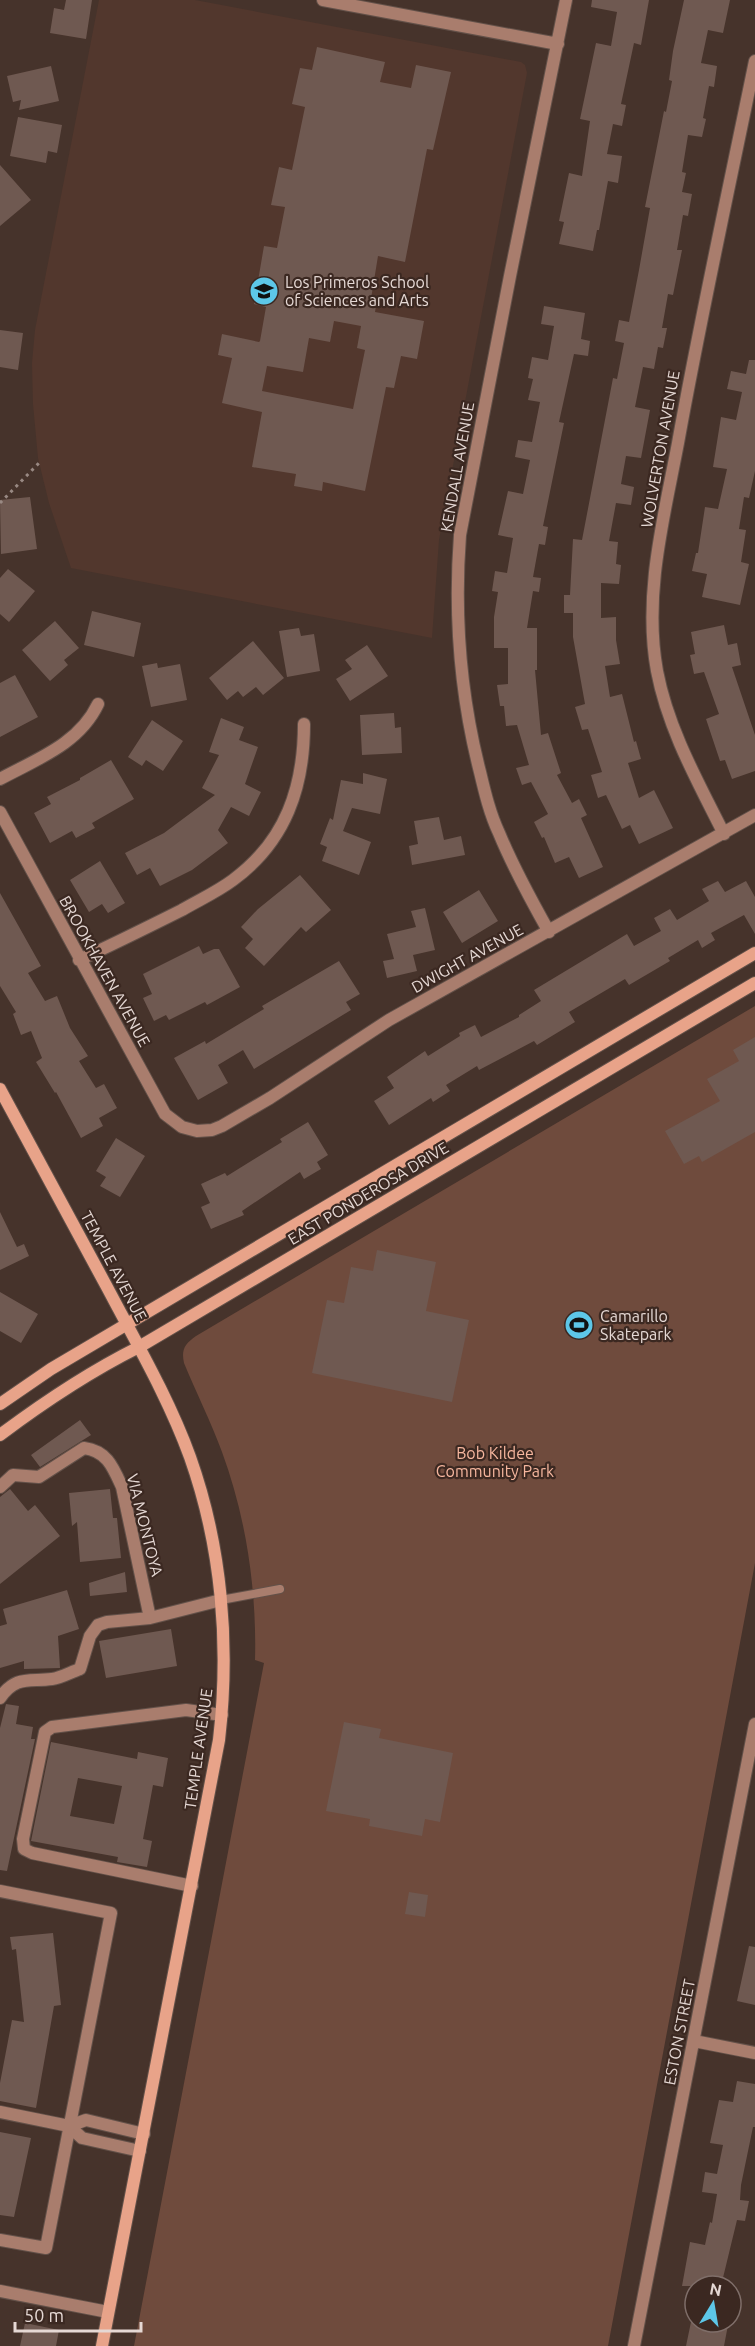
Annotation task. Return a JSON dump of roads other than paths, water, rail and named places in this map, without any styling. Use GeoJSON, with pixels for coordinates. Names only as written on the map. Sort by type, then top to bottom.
{"type":"FeatureCollection","features":[{"type":"Feature","properties":{"kind":"main road","name":"EAST PONDEROSA DRIVE"},"geometry":{"type":"LineString","coordinates":[[0,1404],[51,1369],[755,953]]}},
{"type":"Feature","properties":{"kind":"main road","name":"EAST PONDEROSA DRIVE"},"geometry":{"type":"LineString","coordinates":[[0,1435],[43,1403],[108,1363],[755,983]]}},
{"type":"Feature","properties":{"kind":"main road","name":"TEMPLE AVENUE"},"geometry":{"type":"LineString","coordinates":[[0,1089],[127,1324],[173,1416],[190,1458],[209,1522],[221,1600],[224,1663],[222,1715],[214,1774],[102,2346]]}},
{"type":"Feature","properties":{"kind":"street"},"geometry":{"type":"LineString","coordinates":[[323,0],[558,44]]}},
{"type":"Feature","properties":{"kind":"street","name":"KENDALL AVENUE"},"geometry":{"type":"LineString","coordinates":[[549,932],[503,843],[475,753],[460,665],[457,588],[460,535],[566,0]]}},
{"type":"Feature","properties":{"kind":"street","name":"WOLVERTON AVENUE"},"geometry":{"type":"LineString","coordinates":[[724,834],[691,770],[660,686],[652,637],[653,589],[693,360],[755,61]]}},
{"type":"Feature","properties":{"kind":"street"},"geometry":{"type":"LineString","coordinates":[[0,779],[68,742],[85,726],[98,704]]}},
{"type":"Feature","properties":{"kind":"street"},"geometry":{"type":"LineString","coordinates":[[79,960],[219,890],[248,868],[282,824],[297,789],[304,753],[304,724]]}},
{"type":"Feature","properties":{"kind":"street","name":"BROOKHAVEN AVENUE"},"geometry":{"type":"LineString","coordinates":[[0,812],[165,1114],[182,1127],[197,1131]]}},
{"type":"Feature","properties":{"kind":"street","name":"DWIGHT AVENUE"},"geometry":{"type":"LineString","coordinates":[[197,1131],[212,1130],[222,1126],[270,1098],[389,1020],[755,815]]}},
{"type":"Feature","properties":{"kind":"street","name":"VIA MONTOYA"},"geometry":{"type":"LineString","coordinates":[[0,1487],[13,1474],[39,1477],[84,1448],[96,1449],[104,1455],[114,1468],[122,1487],[150,1618]]}},
{"type":"Feature","properties":{"kind":"street"},"geometry":{"type":"LineString","coordinates":[[0,1698],[6,1689],[14,1684],[31,1679],[53,1679],[80,1669],[90,1636],[98,1625],[150,1618],[221,1600]]}},
{"type":"Feature","properties":{"kind":"street"},"geometry":{"type":"LineString","coordinates":[[192,1886],[32,1853],[24,1849],[23,1839],[45,1732],[52,1727],[186,1710],[222,1715]]}},
{"type":"Feature","properties":{"kind":"street","name":"ESTON STREET"},"geometry":{"type":"LineString","coordinates":[[634,2346],[755,1724]]}},
{"type":"Feature","properties":{"kind":"street"},"geometry":{"type":"LineString","coordinates":[[0,1892],[111,1913],[46,2248],[0,2240]]}},
{"type":"Feature","properties":{"kind":"street"},"geometry":{"type":"LineString","coordinates":[[694,2041],[755,2053]]}},
{"type":"Feature","properties":{"kind":"street"},"geometry":{"type":"LineString","coordinates":[[0,2112],[69,2126],[86,2120],[144,2134]]}},
{"type":"Feature","properties":{"kind":"street"},"geometry":{"type":"LineString","coordinates":[[69,2126],[82,2139],[140,2151]]}},
{"type":"Feature","properties":{"kind":"street"},"geometry":{"type":"LineString","coordinates":[[0,2291],[108,2312]]}},
{"type":"Feature","properties":{"kind":"lane"},"geometry":{"type":"LineString","coordinates":[[221,1600],[280,1589]]}},
{"type":"Feature","properties":{"kind":"place","name":"Los Primeros School of Sciences and Arts"},"geometry":{"type":"Point","coordinates":[264,291]}},
{"type":"Feature","properties":{"kind":"place","name":"Camarillo Skatepark"},"geometry":{"type":"Point","coordinates":[579,1325]}},
{"type":"Feature","properties":{"kind":"park label","name":"Bob Kildee Community Park"},"geometry":{"type":"Point","coordinates":[495,1462]}}]}
